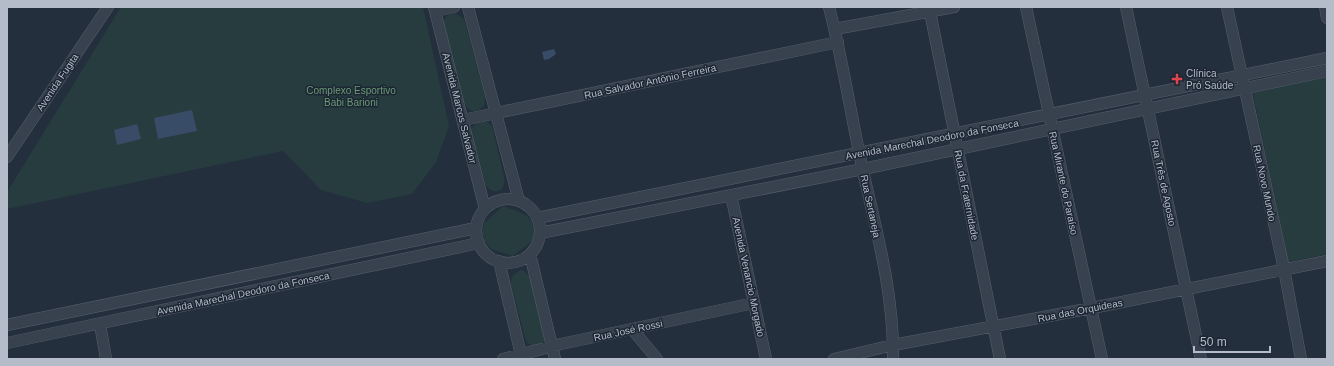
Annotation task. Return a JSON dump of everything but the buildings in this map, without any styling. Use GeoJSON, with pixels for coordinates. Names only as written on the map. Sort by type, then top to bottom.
{"type":"FeatureCollection","features":[{"type":"Feature","properties":{"kind":"street","name":"Avenida Fugita"},"geometry":{"type":"LineString","coordinates":[[7,157],[108,7]]}},
{"type":"Feature","properties":{"kind":"street"},"geometry":{"type":"LineString","coordinates":[[434,9],[454,7]]}},
{"type":"Feature","properties":{"kind":"street"},"geometry":{"type":"LineString","coordinates":[[468,7],[519,201]]}},
{"type":"Feature","properties":{"kind":"street","name":"Rua Sertaneja"},"geometry":{"type":"LineString","coordinates":[[829,7],[838,42],[886,278],[891,311],[893,359]]}},
{"type":"Feature","properties":{"kind":"street"},"geometry":{"type":"LineString","coordinates":[[835,29],[930,9],[954,7]]}},
{"type":"Feature","properties":{"kind":"street","name":"Rua Mirante do Paraíso"},"geometry":{"type":"LineString","coordinates":[[1026,7],[1102,359]]}},
{"type":"Feature","properties":{"kind":"street","name":"Rua Três de Agosto"},"geometry":{"type":"LineString","coordinates":[[1126,7],[1201,359]]}},
{"type":"Feature","properties":{"kind":"street","name":"Rua Novo Mundo"},"geometry":{"type":"LineString","coordinates":[[1227,7],[1284,269],[1301,359]]}},
{"type":"Feature","properties":{"kind":"street"},"geometry":{"type":"LineString","coordinates":[[1325,7],[1327,18]]}},
{"type":"Feature","properties":{"kind":"street","name":"Avenida Marcos Salvador"},"geometry":{"type":"LineString","coordinates":[[434,9],[485,209]]}},
{"type":"Feature","properties":{"kind":"street","name":"Rua da Fraternidade"},"geometry":{"type":"LineString","coordinates":[[930,9],[1000,359]]}},
{"type":"Feature","properties":{"kind":"street","name":"Rua Salvador Antônio Ferreira"},"geometry":{"type":"LineString","coordinates":[[463,120],[838,42]]}},
{"type":"Feature","properties":{"kind":"street","name":"Avenida Marechal Deodoro da Fonseca"},"geometry":{"type":"LineString","coordinates":[[537,218],[1327,58]]}},
{"type":"Feature","properties":{"kind":"street","name":"Avenida Marechal Deodoro da Fonseca"},"geometry":{"type":"LineString","coordinates":[[540,233],[863,169],[1327,71]]}},
{"type":"Feature","properties":{"kind":"street","name":"Avenida Venancio Morgado"},"geometry":{"type":"LineString","coordinates":[[731,195],[766,359]]}},
{"type":"Feature","properties":{"kind":"street"},"geometry":{"type":"LineString","coordinates":[[497,201],[519,201],[529,208],[537,218],[540,233],[535,248],[523,259],[507,263],[498,262],[490,258],[483,251],[479,243],[476,236],[476,228],[479,218],[485,209],[497,201]]}},
{"type":"Feature","properties":{"kind":"street","name":"Avenida Marechal Deodoro da Fonseca"},"geometry":{"type":"LineString","coordinates":[[7,325],[476,228]]}},
{"type":"Feature","properties":{"kind":"street","name":"Avenida Marechal Deodoro da Fonseca"},"geometry":{"type":"LineString","coordinates":[[7,343],[479,243]]}},
{"type":"Feature","properties":{"kind":"street"},"geometry":{"type":"LineString","coordinates":[[530,254],[555,359]]}},
{"type":"Feature","properties":{"kind":"street","name":"Rua das Orquideas"},"geometry":{"type":"LineString","coordinates":[[834,359],[893,345],[1092,308],[1327,260]]}},
{"type":"Feature","properties":{"kind":"street"},"geometry":{"type":"LineString","coordinates":[[498,262],[522,357]]}},
{"type":"Feature","properties":{"kind":"street","name":"Rua José Rossi"},"geometry":{"type":"LineString","coordinates":[[503,359],[522,357],[552,346],[754,303]]}},
{"type":"Feature","properties":{"kind":"street"},"geometry":{"type":"LineString","coordinates":[[100,324],[106,359]]}},
{"type":"Feature","properties":{"kind":"street"},"geometry":{"type":"LineString","coordinates":[[632,329],[658,359]]}},
{"type":"Feature","properties":{"kind":"green space","name":"Complexo Esportivo Babi Barioni"},"geometry":{"type":"Polygon","coordinates":[[[121,7],[423,7],[449,126],[436,162],[412,194],[367,203],[321,190],[283,151],[7,209],[7,192],[121,7]]]}},
{"type":"Feature","properties":{"kind":"green space"},"geometry":{"type":"Polygon","coordinates":[[[455,13],[464,19],[485,96],[484,106],[474,111],[467,107],[463,100],[443,23],[447,16],[455,13]]]}},
{"type":"Feature","properties":{"kind":"green space"},"geometry":{"type":"Polygon","coordinates":[[[1327,76],[1327,254],[1288,262],[1253,93],[1327,76]]]}},
{"type":"Feature","properties":{"kind":"green space"},"geometry":{"type":"Polygon","coordinates":[[[486,121],[492,126],[504,177],[502,189],[497,191],[493,191],[486,186],[472,138],[471,129],[478,122],[486,121]]]}},
{"type":"Feature","properties":{"kind":"green space"},"geometry":{"type":"Polygon","coordinates":[[[503,206],[527,216],[533,225],[533,240],[513,256],[491,249],[485,241],[482,233],[484,223],[503,206]]]}},
{"type":"Feature","properties":{"kind":"green space"},"geometry":{"type":"Polygon","coordinates":[[[523,270],[530,277],[545,340],[540,346],[533,346],[526,341],[511,284],[513,275],[523,270]]]}},
{"type":"Feature","properties":{"kind":"water"},"geometry":{"type":"Polygon","coordinates":[[[554,49],[556,54],[549,59],[544,60],[542,52],[554,49]]]}},
{"type":"Feature","properties":{"kind":"water"},"geometry":{"type":"Polygon","coordinates":[[[192,110],[197,131],[158,139],[154,118],[192,110]]]}},
{"type":"Feature","properties":{"kind":"water"},"geometry":{"type":"Polygon","coordinates":[[[137,124],[141,139],[117,145],[114,130],[137,124]]]}},
{"type":"Feature","properties":{"kind":"place","name":"Clínica Pró Saúde"},"geometry":{"type":"Point","coordinates":[1177,79]}}]}
